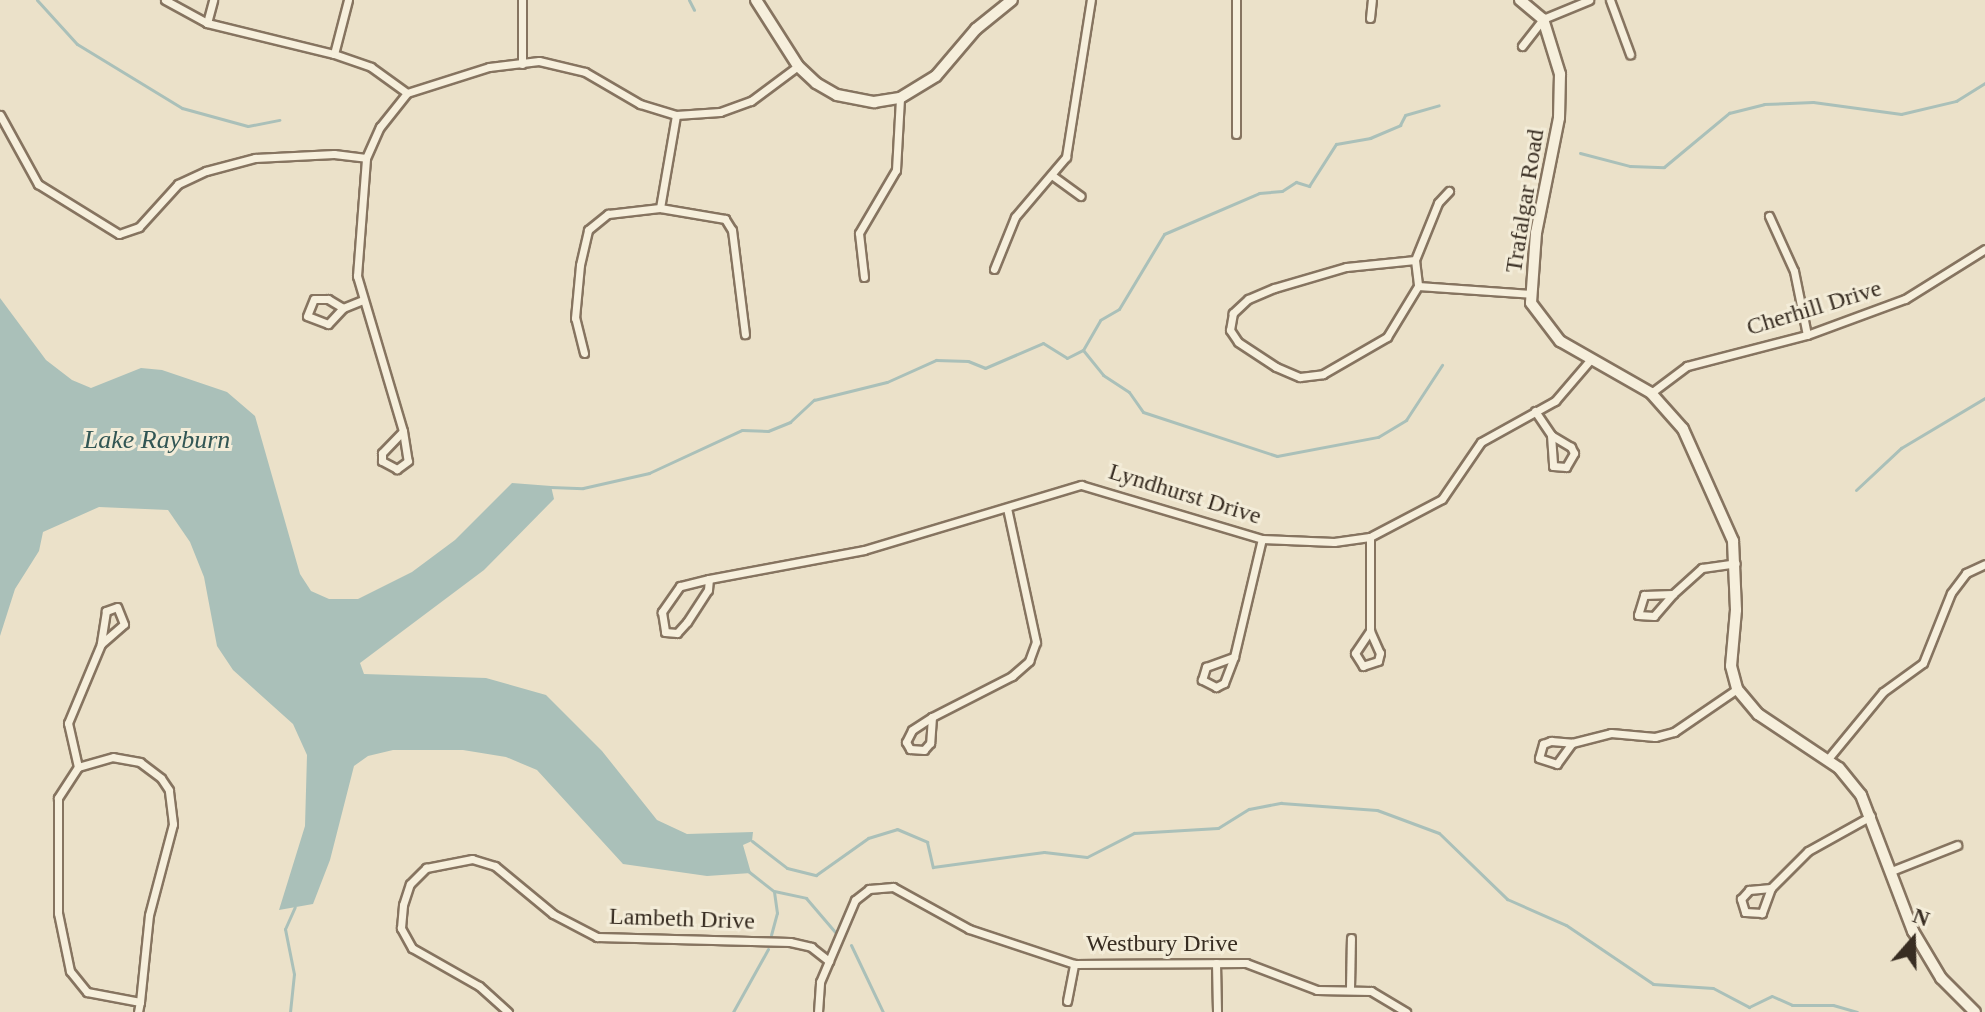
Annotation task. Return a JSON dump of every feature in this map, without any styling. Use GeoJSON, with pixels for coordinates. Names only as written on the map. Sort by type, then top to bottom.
{"type":"FeatureCollection","features":[{"type":"Feature","properties":{"kind":"street"},"geometry":{"type":"LineString","coordinates":[[165,0],[207,23],[334,54],[371,67],[407,93]]}},
{"type":"Feature","properties":{"kind":"street"},"geometry":{"type":"LineString","coordinates":[[207,23],[213,0]]}},
{"type":"Feature","properties":{"kind":"street"},"geometry":{"type":"LineString","coordinates":[[334,54],[348,0]]}},
{"type":"Feature","properties":{"kind":"street"},"geometry":{"type":"LineString","coordinates":[[522,0],[522,64]]}},
{"type":"Feature","properties":{"kind":"street"},"geometry":{"type":"LineString","coordinates":[[756,0],[798,66],[816,83],[847,98],[900,98],[936,76],[976,29],[1012,0]]}},
{"type":"Feature","properties":{"kind":"street"},"geometry":{"type":"LineString","coordinates":[[994,269],[1015,217],[1053,176],[1066,157],[1091,0]]}},
{"type":"Feature","properties":{"kind":"street"},"geometry":{"type":"LineString","coordinates":[[1236,0],[1236,134]]}},
{"type":"Feature","properties":{"kind":"street"},"geometry":{"type":"LineString","coordinates":[[1370,18],[1372,0]]}},
{"type":"Feature","properties":{"kind":"street"},"geometry":{"type":"LineString","coordinates":[[1520,0],[1543,19]]}},
{"type":"Feature","properties":{"kind":"street"},"geometry":{"type":"LineString","coordinates":[[1522,46],[1543,19],[1589,0]]}},
{"type":"Feature","properties":{"kind":"street"},"geometry":{"type":"LineString","coordinates":[[1610,0],[1630,54]]}},
{"type":"Feature","properties":{"kind":"street","name":"Trafalgar Road"},"geometry":{"type":"LineString","coordinates":[[1543,19],[1560,74],[1559,118],[1536,233],[1531,294],[1540,318],[1560,341],[1651,393],[1693,446],[1733,541],[1736,563],[1731,666],[1737,689]]}},
{"type":"Feature","properties":{"kind":"street"},"geometry":{"type":"LineString","coordinates":[[403,431],[382,453],[382,461],[397,469],[408,461],[403,431],[363,300],[358,263],[366,158],[380,127],[407,93],[489,67],[539,61],[585,72],[640,104],[676,115],[720,112],[751,101],[798,66]]}},
{"type":"Feature","properties":{"kind":"street"},"geometry":{"type":"LineString","coordinates":[[864,277],[859,233],[896,170],[900,98]]}},
{"type":"Feature","properties":{"kind":"street"},"geometry":{"type":"LineString","coordinates":[[0,115],[38,184],[119,234],[139,227],[178,184],[206,171],[255,158],[334,154],[366,158]]}},
{"type":"Feature","properties":{"kind":"street"},"geometry":{"type":"LineString","coordinates":[[660,208],[676,115]]}},
{"type":"Feature","properties":{"kind":"street"},"geometry":{"type":"LineString","coordinates":[[1053,176],[1081,196]]}},
{"type":"Feature","properties":{"kind":"street"},"geometry":{"type":"LineString","coordinates":[[1415,260],[1346,267],[1274,288],[1241,306],[1230,330],[1266,362],[1300,377],[1323,374],[1387,337],[1418,286],[1415,260],[1432,216],[1449,191]]}},
{"type":"Feature","properties":{"kind":"street"},"geometry":{"type":"LineString","coordinates":[[584,353],[576,335],[576,296],[588,230],[608,214],[660,208],[712,214],[729,224],[745,334]]}},
{"type":"Feature","properties":{"kind":"street"},"geometry":{"type":"LineString","coordinates":[[1769,216],[1794,271],[1807,335]]}},
{"type":"Feature","properties":{"kind":"street","name":"Cherhill Drive"},"geometry":{"type":"LineString","coordinates":[[1651,393],[1687,366],[1807,335],[1905,299],[1985,249]]}},
{"type":"Feature","properties":{"kind":"street"},"geometry":{"type":"LineString","coordinates":[[1418,286],[1531,294]]}},
{"type":"Feature","properties":{"kind":"street"},"geometry":{"type":"LineString","coordinates":[[343,308],[328,299],[314,299],[307,316],[328,324],[343,308],[363,300]]}},
{"type":"Feature","properties":{"kind":"street","name":"Lyndhurst Drive"},"geometry":{"type":"LineString","coordinates":[[709,579],[708,590],[687,622],[677,633],[665,632],[662,612],[680,586],[709,579],[864,550],[1081,485],[1262,539],[1334,542],[1370,537],[1442,499],[1481,442],[1570,389],[1591,359]]}},
{"type":"Feature","properties":{"kind":"street"},"geometry":{"type":"LineString","coordinates":[[1535,411],[1551,435],[1571,447],[1566,467],[1553,466],[1551,435]]}},
{"type":"Feature","properties":{"kind":"street"},"geometry":{"type":"LineString","coordinates":[[932,717],[930,743],[924,750],[910,749],[907,737],[932,717],[1012,676],[1029,661],[1036,642],[1007,508]]}},
{"type":"Feature","properties":{"kind":"street"},"geometry":{"type":"LineString","coordinates":[[1370,537],[1370,631],[1380,653],[1378,661],[1363,666],[1355,653],[1370,631]]}},
{"type":"Feature","properties":{"kind":"street"},"geometry":{"type":"LineString","coordinates":[[1234,657],[1206,667],[1202,680],[1216,687],[1224,683],[1234,657],[1262,539]]}},
{"type":"Feature","properties":{"kind":"street"},"geometry":{"type":"LineString","coordinates":[[1673,594],[1644,595],[1638,615],[1654,616],[1702,568],[1736,563]]}},
{"type":"Feature","properties":{"kind":"street"},"geometry":{"type":"LineString","coordinates":[[1827,760],[1883,692],[1923,663],[1951,593],[1966,573],[1985,564]]}},
{"type":"Feature","properties":{"kind":"street"},"geometry":{"type":"LineString","coordinates":[[78,767],[68,723],[101,644],[106,611],[117,607],[124,624],[101,644]]}},
{"type":"Feature","properties":{"kind":"street"},"geometry":{"type":"LineString","coordinates":[[1572,743],[1557,764],[1539,758],[1543,744],[1572,743],[1602,734],[1655,737],[1674,732],[1737,689],[1758,714],[1827,760],[1848,778],[1871,816],[1894,870],[1904,908],[1929,961],[1973,1011]]}},
{"type":"Feature","properties":{"kind":"street"},"geometry":{"type":"LineString","coordinates":[[138,1012],[140,1002],[149,915],[173,824],[169,790],[140,762],[113,757],[78,767],[58,798],[56,823],[61,944],[70,971],[87,992],[140,1002]]}},
{"type":"Feature","properties":{"kind":"street"},"geometry":{"type":"LineString","coordinates":[[1771,888],[1749,890],[1741,899],[1745,912],[1762,913],[1771,888],[1808,851],[1871,816]]}},
{"type":"Feature","properties":{"kind":"street"},"geometry":{"type":"LineString","coordinates":[[1894,870],[1957,845]]}},
{"type":"Feature","properties":{"kind":"street","name":"Lambeth Drive"},"geometry":{"type":"LineString","coordinates":[[508,1012],[479,986],[412,948],[401,928],[403,905],[410,884],[426,868],[472,859],[495,866],[553,914],[597,937],[790,942],[811,947],[829,961]]}},
{"type":"Feature","properties":{"kind":"street","name":"Westbury Drive"},"geometry":{"type":"LineString","coordinates":[[818,1012],[820,982],[855,900],[869,889],[893,887],[969,929],[1074,964],[1246,963],[1317,990],[1350,988],[1371,991],[1406,1012]]}},
{"type":"Feature","properties":{"kind":"street"},"geometry":{"type":"LineString","coordinates":[[1350,988],[1351,938]]}},
{"type":"Feature","properties":{"kind":"street"},"geometry":{"type":"LineString","coordinates":[[1216,963],[1217,1012]]}},
{"type":"Feature","properties":{"kind":"street"},"geometry":{"type":"LineString","coordinates":[[1067,1001],[1074,964]]}},
{"type":"Feature","properties":{"kind":"water","name":"Lake Rayburn"},"geometry":{"type":"Polygon","coordinates":[[[0,298],[46,360],[72,380],[91,388],[141,368],[162,370],[227,392],[255,416],[300,574],[311,591],[329,599],[358,599],[412,572],[455,540],[512,483],[551,486],[554,499],[484,570],[360,663],[364,674],[486,678],[546,695],[602,751],[657,820],[687,834],[753,832],[752,841],[743,845],[751,873],[707,876],[623,864],[537,770],[506,757],[463,750],[393,750],[368,756],[354,766],[330,860],[313,904],[279,910],[305,826],[307,755],[293,724],[233,670],[217,646],[204,577],[190,542],[168,510],[99,507],[43,532],[39,551],[15,589],[0,636],[0,298]]]}},
{"type":"Feature","properties":{"kind":"waterway"},"geometry":{"type":"LineString","coordinates":[[37,0],[77,44],[182,108],[248,126],[279,120]]}},
{"type":"Feature","properties":{"kind":"waterway"},"geometry":{"type":"LineString","coordinates":[[689,0],[694,10]]}},
{"type":"Feature","properties":{"kind":"waterway"},"geometry":{"type":"LineString","coordinates":[[1580,153],[1630,166],[1664,167],[1729,113],[1764,104],[1813,102],[1901,114],[1956,101],[1985,83]]}},
{"type":"Feature","properties":{"kind":"waterway"},"geometry":{"type":"LineString","coordinates":[[550,487],[583,488],[649,473],[742,430],[768,431],[790,422],[814,400],[887,382],[936,360],[968,361],[985,368],[1043,343],[1067,358],[1083,350],[1100,320],[1119,309],[1164,234],[1259,193],[1282,191],[1296,182],[1309,186],[1336,144],[1370,138],[1400,125],[1405,115],[1439,105]]}},
{"type":"Feature","properties":{"kind":"waterway"},"geometry":{"type":"LineString","coordinates":[[1083,350],[1103,375],[1129,392],[1143,412],[1277,456],[1378,437],[1406,420],[1442,365]]}},
{"type":"Feature","properties":{"kind":"waterway"},"geometry":{"type":"LineString","coordinates":[[1856,490],[1901,448],[1985,398]]}},
{"type":"Feature","properties":{"kind":"waterway"},"geometry":{"type":"LineString","coordinates":[[752,841],[787,868],[816,875],[868,838],[897,829],[927,842],[933,867],[1044,852],[1087,857],[1134,833],[1218,828],[1249,809],[1281,803],[1377,810],[1439,833],[1507,899],[1566,925],[1653,984],[1713,988],[1749,1007],[1772,996],[1792,1005],[1833,1005],[1857,1012]]}},
{"type":"Feature","properties":{"kind":"waterway"},"geometry":{"type":"LineString","coordinates":[[748,871],[774,891],[806,898],[836,933]]}},
{"type":"Feature","properties":{"kind":"waterway"},"geometry":{"type":"LineString","coordinates":[[771,935],[777,913],[774,892]]}},
{"type":"Feature","properties":{"kind":"waterway"},"geometry":{"type":"LineString","coordinates":[[290,1012],[294,974],[285,929],[295,907]]}},
{"type":"Feature","properties":{"kind":"waterway"},"geometry":{"type":"LineString","coordinates":[[851,945],[883,1012]]}},
{"type":"Feature","properties":{"kind":"waterway"},"geometry":{"type":"LineString","coordinates":[[733,1012],[768,949]]}}]}
